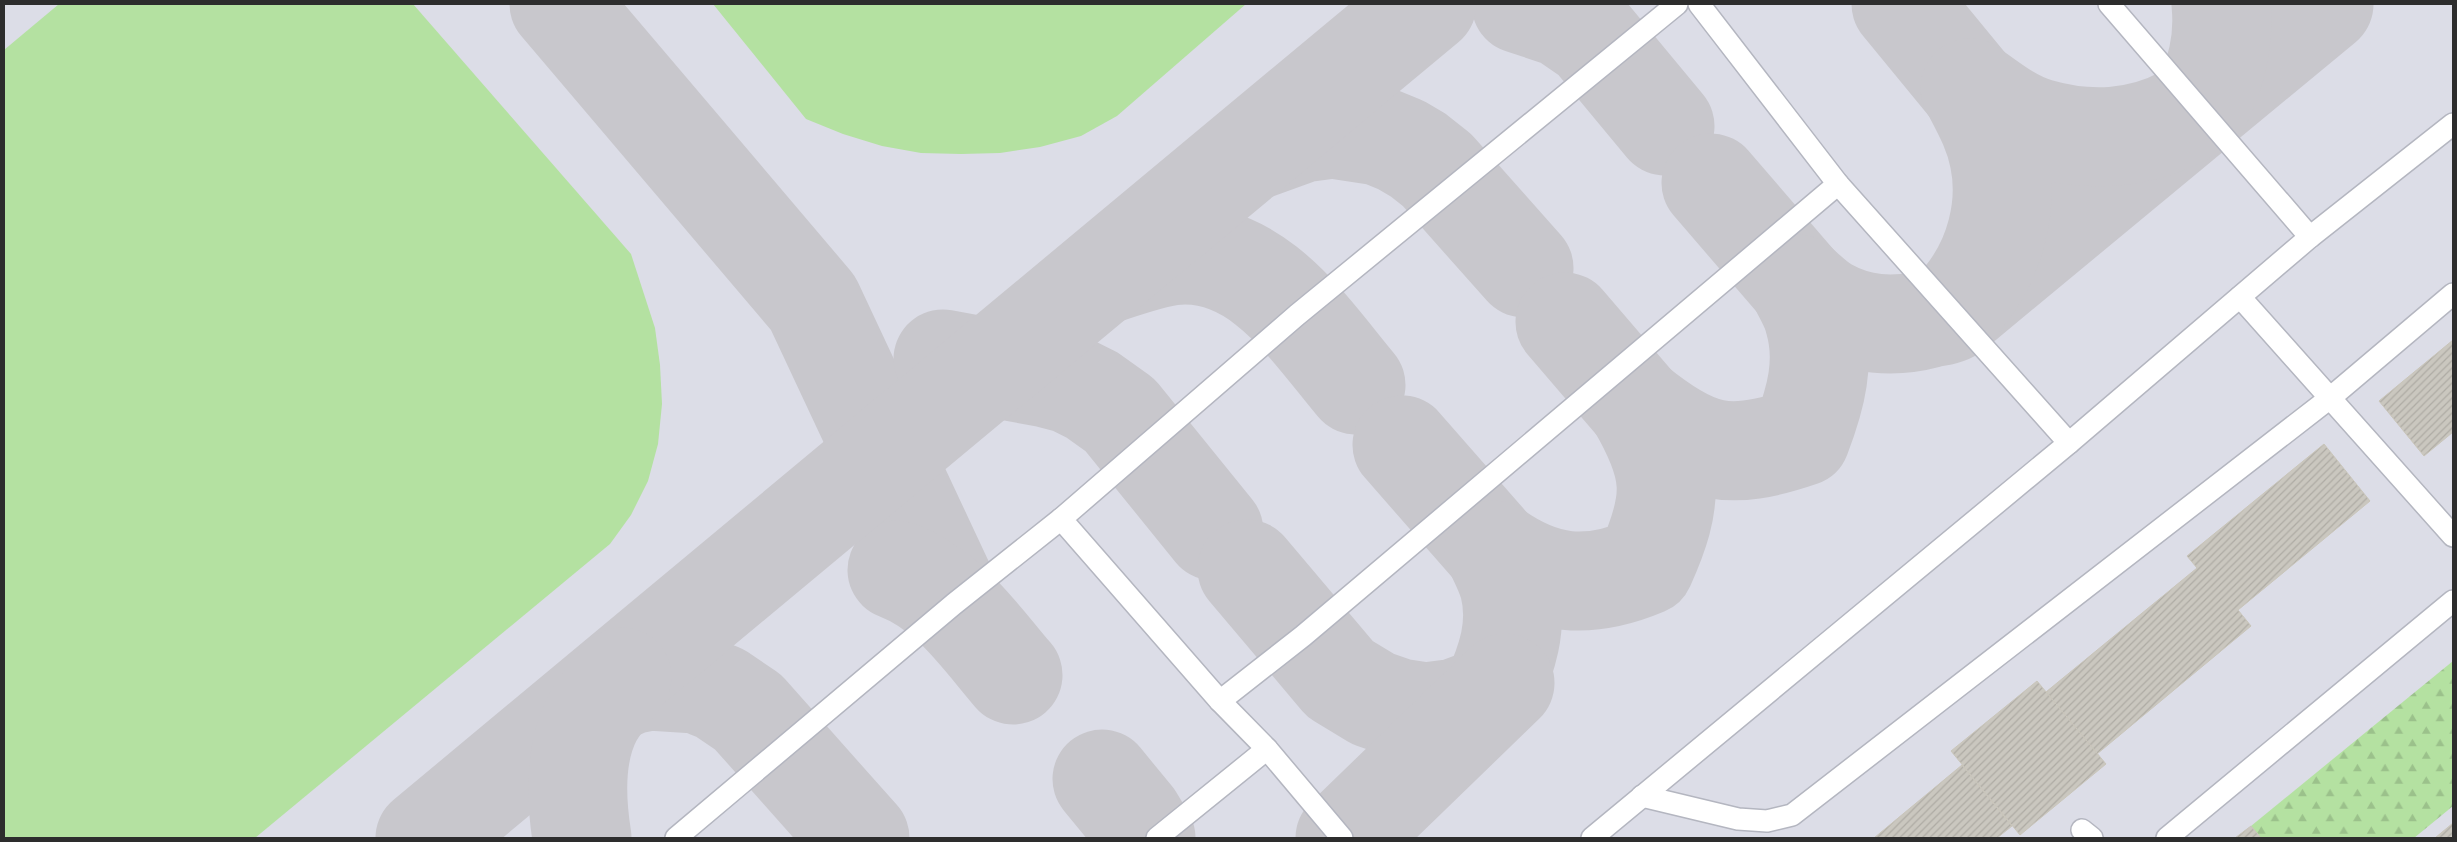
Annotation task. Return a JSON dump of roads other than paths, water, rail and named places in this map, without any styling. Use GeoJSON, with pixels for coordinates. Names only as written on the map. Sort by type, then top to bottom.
{"type":"FeatureCollection","features":[{"type":"Feature","properties":{"kind":"lane"},"geometry":{"type":"LineString","coordinates":[[676,838],[954,604],[1061,519],[1297,315],[1677,4]]}},
{"type":"Feature","properties":{"kind":"lane"},"geometry":{"type":"LineString","coordinates":[[1699,4],[1838,184],[2068,443]]}},
{"type":"Feature","properties":{"kind":"lane"},"geometry":{"type":"LineString","coordinates":[[2109,4],[2310,237]]}},
{"type":"Feature","properties":{"kind":"lane"},"geometry":{"type":"LineString","coordinates":[[1592,838],[2068,443],[2310,237],[2453,124]]}},
{"type":"Feature","properties":{"kind":"lane"},"geometry":{"type":"LineString","coordinates":[[1220,701],[1325,618],[1838,184]]}},
{"type":"Feature","properties":{"kind":"lane"},"geometry":{"type":"LineString","coordinates":[[1642,796],[1738,819],[1767,821],[1792,815],[2330,398],[2453,294]]}},
{"type":"Feature","properties":{"kind":"lane"},"geometry":{"type":"LineString","coordinates":[[2240,297],[2453,536]]}},
{"type":"Feature","properties":{"kind":"lane"},"geometry":{"type":"LineString","coordinates":[[1061,519],[1220,701],[1267,749],[1342,838]]}},
{"type":"Feature","properties":{"kind":"lane"},"geometry":{"type":"LineString","coordinates":[[2167,838],[2453,602]]}},
{"type":"Feature","properties":{"kind":"lane"},"geometry":{"type":"LineString","coordinates":[[1157,838],[1267,749]]}}]}
